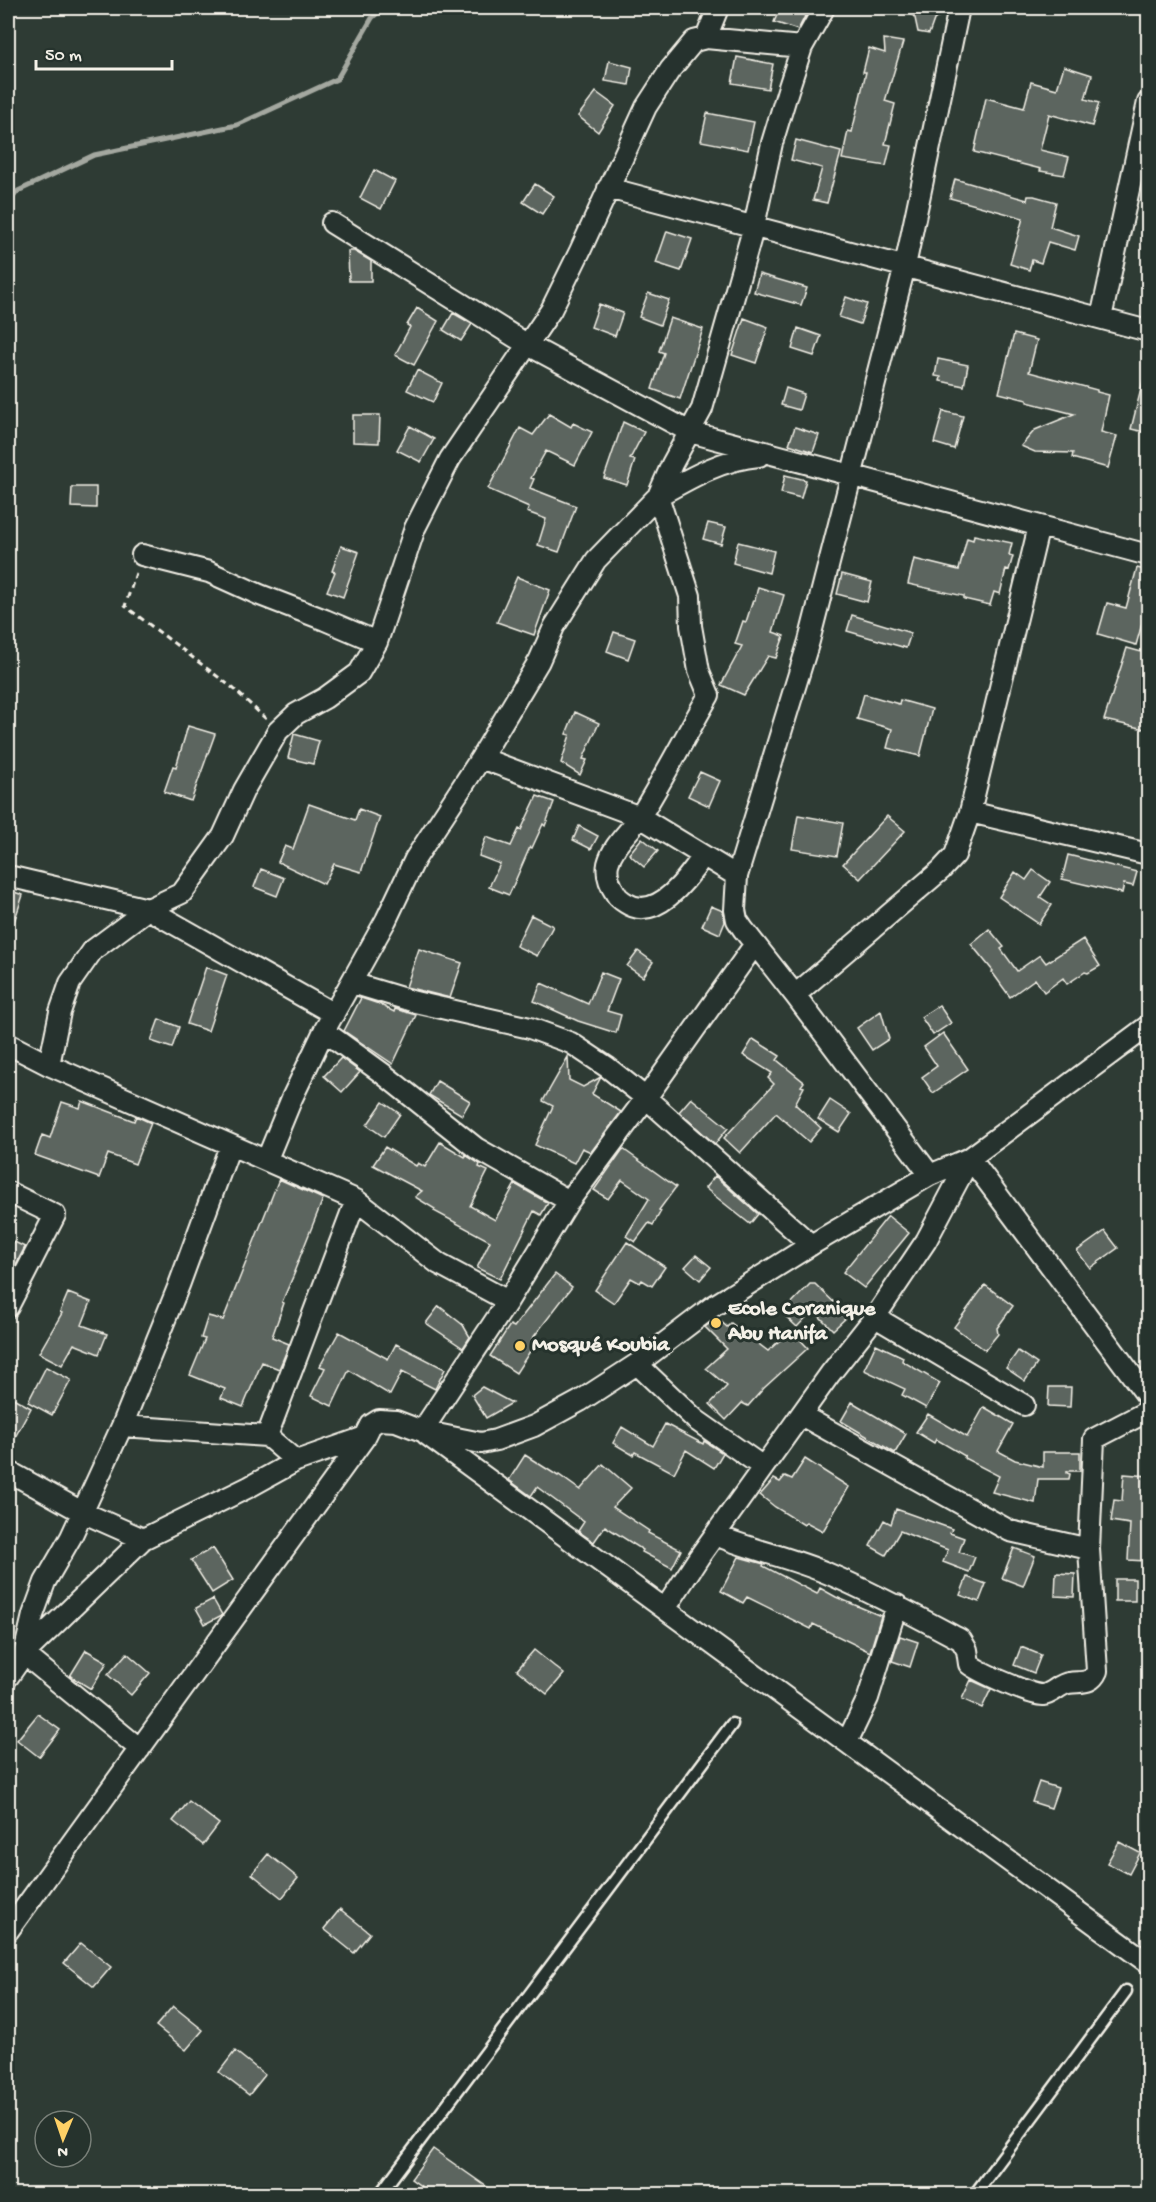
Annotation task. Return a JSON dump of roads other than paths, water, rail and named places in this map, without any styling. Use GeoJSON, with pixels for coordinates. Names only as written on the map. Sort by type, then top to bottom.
{"type":"FeatureCollection","features":[{"type":"Feature","properties":{"kind":"street"},"geometry":{"type":"LineString","coordinates":[[706,38],[718,8]]}},
{"type":"Feature","properties":{"kind":"street"},"geometry":{"type":"LineString","coordinates":[[703,856],[689,878],[667,898],[642,908],[629,905],[618,898],[608,877],[608,865],[613,851],[640,817],[709,695],[699,671],[691,626],[690,596],[658,496],[672,464],[702,409],[754,226],[772,142],[802,47],[824,8]]}},
{"type":"Feature","properties":{"kind":"street"},"geometry":{"type":"LineString","coordinates":[[930,1175],[737,920],[735,902],[737,876],[809,641],[905,266],[959,8]]}},
{"type":"Feature","properties":{"kind":"street"},"geometry":{"type":"LineString","coordinates":[[49,1065],[60,1012],[70,983],[93,950],[148,909],[182,893],[223,836],[244,790],[278,731],[296,714],[325,698],[359,673],[377,642],[416,528],[450,459],[551,310],[646,107],[670,70],[694,41],[706,38],[802,47]]}},
{"type":"Feature","properties":{"kind":"street"},"geometry":{"type":"LineString","coordinates":[[1101,318],[1149,102]]}},
{"type":"Feature","properties":{"kind":"street"},"geometry":{"type":"LineString","coordinates":[[608,188],[1149,331]]}},
{"type":"Feature","properties":{"kind":"street"},"geometry":{"type":"LineString","coordinates":[[332,223],[528,345],[690,432],[1149,555]]}},
{"type":"Feature","properties":{"kind":"street"},"geometry":{"type":"LineString","coordinates":[[267,1159],[292,1098],[324,1031],[386,921],[415,859],[481,758],[539,661],[554,627],[596,560],[658,496],[694,476],[738,457],[771,455]]}},
{"type":"Feature","properties":{"kind":"street"},"geometry":{"type":"LineString","coordinates":[[795,995],[941,870],[954,855],[970,812],[1039,526]]}},
{"type":"Feature","properties":{"kind":"street"},"geometry":{"type":"LineString","coordinates":[[141,555],[209,572],[377,642]]}},
{"type":"Feature","properties":{"kind":"street"},"geometry":{"type":"LineString","coordinates":[[481,758],[640,817],[737,876]]}},
{"type":"Feature","properties":{"kind":"street"},"geometry":{"type":"LineString","coordinates":[[970,812],[1149,854]]}},
{"type":"Feature","properties":{"kind":"street"},"geometry":{"type":"LineString","coordinates":[[8,876],[148,909],[334,1014]]}},
{"type":"Feature","properties":{"kind":"street"},"geometry":{"type":"LineString","coordinates":[[422,1431],[508,1301],[569,1201],[646,1098],[755,944]]}},
{"type":"Feature","properties":{"kind":"street"},"geometry":{"type":"LineString","coordinates":[[352,982],[415,1002],[530,1028],[571,1043],[607,1067],[646,1098],[811,1245]]}},
{"type":"Feature","properties":{"kind":"street"},"geometry":{"type":"LineString","coordinates":[[8,1931],[365,1437],[371,1425],[379,1420],[396,1421],[422,1431],[481,1443],[534,1426],[580,1401],[637,1364],[712,1307],[811,1245],[930,1175],[970,1158],[1149,1026]]}},
{"type":"Feature","properties":{"kind":"street"},"geometry":{"type":"LineString","coordinates":[[324,1031],[476,1148],[569,1201]]}},
{"type":"Feature","properties":{"kind":"street"},"geometry":{"type":"LineString","coordinates":[[8,1044],[49,1065],[356,1200],[440,1264],[508,1301]]}},
{"type":"Feature","properties":{"kind":"street"},"geometry":{"type":"LineString","coordinates":[[24,1654],[33,1615],[45,1582],[82,1512],[122,1426],[179,1285],[230,1146]]}},
{"type":"Feature","properties":{"kind":"street"},"geometry":{"type":"LineString","coordinates":[[665,1609],[801,1415],[875,1317],[926,1241],[970,1158]]}},
{"type":"Feature","properties":{"kind":"street"},"geometry":{"type":"LineString","coordinates":[[970,1158],[1149,1397]]}},
{"type":"Feature","properties":{"kind":"street"},"geometry":{"type":"LineString","coordinates":[[8,1192],[55,1215],[8,1307]]}},
{"type":"Feature","properties":{"kind":"street"},"geometry":{"type":"LineString","coordinates":[[267,1436],[356,1200]]}},
{"type":"Feature","properties":{"kind":"street"},"geometry":{"type":"LineString","coordinates":[[875,1317],[1023,1405]]}},
{"type":"Feature","properties":{"kind":"street"},"geometry":{"type":"LineString","coordinates":[[637,1364],[696,1420],[764,1467]]}},
{"type":"Feature","properties":{"kind":"street"},"geometry":{"type":"LineString","coordinates":[[715,1535],[827,1573],[897,1605],[962,1640],[967,1650],[969,1664],[978,1670],[1037,1694],[1049,1693],[1067,1683],[1089,1682],[1095,1676],[1096,1671],[1089,1548],[1094,1439],[1149,1411]]}},
{"type":"Feature","properties":{"kind":"street"},"geometry":{"type":"LineString","coordinates":[[801,1415],[1010,1531],[1089,1548]]}},
{"type":"Feature","properties":{"kind":"street"},"geometry":{"type":"LineString","coordinates":[[122,1426],[267,1436],[296,1461]]}},
{"type":"Feature","properties":{"kind":"street"},"geometry":{"type":"LineString","coordinates":[[422,1431],[1149,1962]]}},
{"type":"Feature","properties":{"kind":"street"},"geometry":{"type":"LineString","coordinates":[[8,1677],[24,1654],[143,1539],[249,1487],[296,1461],[365,1437]]}},
{"type":"Feature","properties":{"kind":"street"},"geometry":{"type":"LineString","coordinates":[[8,1471],[82,1512],[143,1539]]}},
{"type":"Feature","properties":{"kind":"street"},"geometry":{"type":"LineString","coordinates":[[847,1742],[868,1698],[897,1605]]}},
{"type":"Feature","properties":{"kind":"street"},"geometry":{"type":"LineString","coordinates":[[24,1654],[140,1749]]}},
{"type":"Feature","properties":{"kind":"lane"},"geometry":{"type":"LineString","coordinates":[[380,2194],[732,1724]]}},
{"type":"Feature","properties":{"kind":"lane"},"geometry":{"type":"LineString","coordinates":[[975,2194],[1126,1991]]}},
{"type":"Feature","properties":{"kind":"waterway"},"geometry":{"type":"LineString","coordinates":[[8,203],[18,191],[94,155],[237,125],[337,79],[372,18],[383,8]]}},
{"type":"Feature","properties":{"kind":"place","name":"Ecole Coranique Abu Hanifa"},"geometry":{"type":"Point","coordinates":[716,1323]}},
{"type":"Feature","properties":{"kind":"place","name":"Mosqué Koubia"},"geometry":{"type":"Point","coordinates":[520,1346]}}]}
